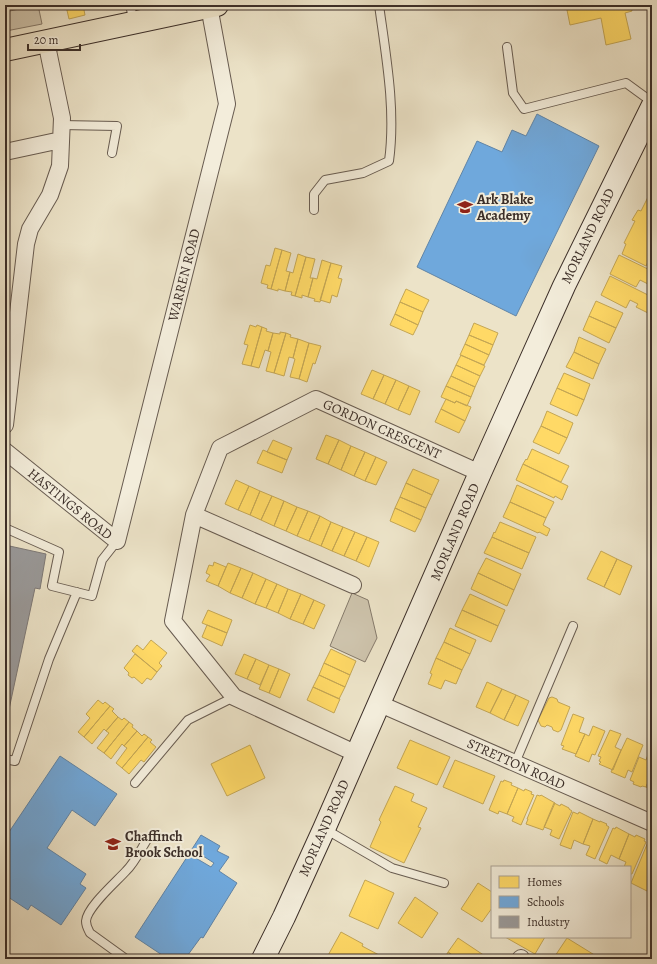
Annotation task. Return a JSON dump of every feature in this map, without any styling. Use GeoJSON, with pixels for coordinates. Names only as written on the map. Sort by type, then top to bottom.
{"type":"FeatureCollection","features":[{"type":"Feature","properties":{"kind":"main road"},"geometry":{"type":"LineString","coordinates":[[5,50],[46,42],[132,14],[213,6]]}},
{"type":"Feature","properties":{"kind":"main road","name":"MORLAND ROAD"},"geometry":{"type":"LineString","coordinates":[[263,959],[284,917],[380,704],[480,473],[564,286],[652,107]]}},
{"type":"Feature","properties":{"kind":"street","name":"WARREN ROAD"},"geometry":{"type":"LineString","coordinates":[[117,541],[227,104],[213,6]]}},
{"type":"Feature","properties":{"kind":"street"},"geometry":{"type":"LineString","coordinates":[[5,424],[26,244],[30,229],[50,194],[60,166],[62,118],[46,42]]}},
{"type":"Feature","properties":{"kind":"street"},"geometry":{"type":"LineString","coordinates":[[5,152],[61,132]]}},
{"type":"Feature","properties":{"kind":"street","name":"GORDON CRESCENT"},"geometry":{"type":"LineString","coordinates":[[357,754],[234,697],[172,621],[194,515],[220,448],[316,398],[480,473]]}},
{"type":"Feature","properties":{"kind":"street","name":"HASTINGS ROAD"},"geometry":{"type":"LineString","coordinates":[[5,451],[117,541]]}},
{"type":"Feature","properties":{"kind":"street"},"geometry":{"type":"LineString","coordinates":[[194,515],[353,585]]}},
{"type":"Feature","properties":{"kind":"street","name":"STRETTON ROAD"},"geometry":{"type":"LineString","coordinates":[[380,704],[652,823]]}},
{"type":"Feature","properties":{"kind":"lane"},"geometry":{"type":"LineString","coordinates":[[314,210],[314,194],[325,180],[363,173],[389,161],[391,144],[391,102],[379,5]]}},
{"type":"Feature","properties":{"kind":"lane"},"geometry":{"type":"LineString","coordinates":[[507,47],[513,93],[524,108],[626,82],[652,102]]}},
{"type":"Feature","properties":{"kind":"lane"},"geometry":{"type":"LineString","coordinates":[[61,132],[117,126],[112,153]]}},
{"type":"Feature","properties":{"kind":"lane"},"geometry":{"type":"LineString","coordinates":[[5,528],[59,552],[52,586],[92,596],[102,560],[117,541]]}},
{"type":"Feature","properties":{"kind":"lane"},"geometry":{"type":"LineString","coordinates":[[5,759],[15,762],[49,658],[77,592]]}},
{"type":"Feature","properties":{"kind":"lane"},"geometry":{"type":"LineString","coordinates":[[515,763],[574,626]]}},
{"type":"Feature","properties":{"kind":"lane"},"geometry":{"type":"LineString","coordinates":[[135,783],[188,720],[234,697]]}},
{"type":"Feature","properties":{"kind":"lane"},"geometry":{"type":"LineString","coordinates":[[324,829],[392,868],[444,883]]}},
{"type":"Feature","properties":{"kind":"lane"},"geometry":{"type":"LineString","coordinates":[[126,959],[90,933],[86,921],[88,914],[96,904],[127,871],[148,838]]}},
{"type":"Feature","properties":{"kind":"shaded area"},"geometry":{"type":"Polygon","coordinates":[[[38,5],[42,24],[6,31],[5,12],[38,5]]]}},
{"type":"Feature","properties":{"kind":"shaded area"},"geometry":{"type":"Polygon","coordinates":[[[352,593],[368,600],[377,638],[365,662],[330,646],[352,593]]]}},
{"type":"Feature","properties":{"kind":"building: Homes"},"geometry":{"type":"Polygon","coordinates":[[[83,5],[85,15],[69,19],[66,6],[83,5]]]}},
{"type":"Feature","properties":{"kind":"building: Homes"},"geometry":{"type":"Polygon","coordinates":[[[566,5],[631,5],[632,11],[625,13],[631,39],[606,45],[601,18],[570,25],[566,5]]]}},
{"type":"Feature","properties":{"kind":"building: Homes"},"geometry":{"type":"Polygon","coordinates":[[[652,189],[652,259],[650,258],[646,266],[622,254],[626,244],[624,243],[635,221],[632,220],[638,210],[641,211],[652,189]]]}},
{"type":"Feature","properties":{"kind":"building: Homes"},"geometry":{"type":"Polygon","coordinates":[[[275,248],[282,250],[271,289],[267,288],[268,285],[261,283],[266,265],[270,266],[275,248]]]}},
{"type":"Feature","properties":{"kind":"building: Homes"},"geometry":{"type":"Polygon","coordinates":[[[282,250],[291,253],[286,271],[290,272],[285,291],[278,289],[278,291],[271,289],[282,250]]]}},
{"type":"Feature","properties":{"kind":"building: Homes"},"geometry":{"type":"Polygon","coordinates":[[[298,254],[306,257],[295,296],[291,295],[292,292],[285,291],[290,272],[293,273],[298,254]]]}},
{"type":"Feature","properties":{"kind":"building: Homes"},"geometry":{"type":"Polygon","coordinates":[[[619,255],[652,271],[652,286],[640,280],[636,287],[610,274],[619,255]]]}},
{"type":"Feature","properties":{"kind":"building: Homes"},"geometry":{"type":"Polygon","coordinates":[[[306,257],[315,259],[310,278],[313,278],[308,297],[302,295],[302,298],[295,296],[306,257]]]}},
{"type":"Feature","properties":{"kind":"building: Homes"},"geometry":{"type":"Polygon","coordinates":[[[322,260],[331,263],[320,302],[314,301],[315,299],[308,297],[313,278],[317,279],[322,260]]]}},
{"type":"Feature","properties":{"kind":"building: Homes"},"geometry":{"type":"Polygon","coordinates":[[[331,263],[342,266],[338,278],[342,279],[337,297],[332,295],[330,303],[320,300],[331,263]]]}},
{"type":"Feature","properties":{"kind":"building: Homes"},"geometry":{"type":"Polygon","coordinates":[[[610,276],[652,297],[652,315],[636,307],[638,304],[630,300],[626,308],[601,295],[610,276]]]}},
{"type":"Feature","properties":{"kind":"building: Homes"},"geometry":{"type":"Polygon","coordinates":[[[406,289],[429,300],[423,312],[400,302],[406,289]]]}},
{"type":"Feature","properties":{"kind":"building: Homes"},"geometry":{"type":"Polygon","coordinates":[[[596,301],[623,313],[616,328],[589,316],[596,301]]]}},
{"type":"Feature","properties":{"kind":"building: Homes"},"geometry":{"type":"Polygon","coordinates":[[[400,302],[423,312],[418,325],[395,314],[400,302]]]}},
{"type":"Feature","properties":{"kind":"building: Homes"},"geometry":{"type":"Polygon","coordinates":[[[395,314],[418,325],[413,335],[390,325],[395,314]]]}},
{"type":"Feature","properties":{"kind":"building: Homes"},"geometry":{"type":"Polygon","coordinates":[[[589,316],[616,328],[609,343],[583,330],[589,316]]]}},
{"type":"Feature","properties":{"kind":"building: Homes"},"geometry":{"type":"Polygon","coordinates":[[[474,323],[498,333],[493,345],[469,335],[474,323]]]}},
{"type":"Feature","properties":{"kind":"building: Homes"},"geometry":{"type":"Polygon","coordinates":[[[250,325],[262,327],[251,366],[242,364],[248,345],[244,344],[250,325]]]}},
{"type":"Feature","properties":{"kind":"building: Homes"},"geometry":{"type":"Polygon","coordinates":[[[262,327],[267,329],[266,331],[273,333],[268,351],[265,350],[259,368],[251,366],[262,327]]]}},
{"type":"Feature","properties":{"kind":"building: Homes"},"geometry":{"type":"Polygon","coordinates":[[[280,332],[286,333],[274,373],[266,371],[271,352],[268,351],[273,333],[280,334],[280,332]]]}},
{"type":"Feature","properties":{"kind":"building: Homes"},"geometry":{"type":"Polygon","coordinates":[[[286,333],[291,335],[290,337],[298,339],[293,358],[289,357],[284,376],[274,373],[286,333]]]}},
{"type":"Feature","properties":{"kind":"building: Homes"},"geometry":{"type":"Polygon","coordinates":[[[469,335],[493,345],[489,355],[465,344],[469,335]]]}},
{"type":"Feature","properties":{"kind":"building: Homes"},"geometry":{"type":"Polygon","coordinates":[[[579,337],[606,349],[599,364],[574,352],[579,337]]]}},
{"type":"Feature","properties":{"kind":"building: Homes"},"geometry":{"type":"Polygon","coordinates":[[[298,339],[309,343],[299,379],[290,377],[298,339]]]}},
{"type":"Feature","properties":{"kind":"building: Homes"},"geometry":{"type":"Polygon","coordinates":[[[309,343],[321,346],[315,364],[313,363],[307,382],[299,379],[309,343]]]}},
{"type":"Feature","properties":{"kind":"building: Homes"},"geometry":{"type":"Polygon","coordinates":[[[465,344],[489,355],[484,365],[460,355],[465,344]]]}},
{"type":"Feature","properties":{"kind":"building: Homes"},"geometry":{"type":"Polygon","coordinates":[[[574,352],[599,364],[593,379],[566,367],[574,352]]]}},
{"type":"Feature","properties":{"kind":"building: Homes"},"geometry":{"type":"Polygon","coordinates":[[[461,355],[485,366],[480,376],[456,365],[461,355]]]}},
{"type":"Feature","properties":{"kind":"building: Homes"},"geometry":{"type":"Polygon","coordinates":[[[456,365],[480,376],[475,387],[451,376],[456,365]]]}},
{"type":"Feature","properties":{"kind":"building: Homes"},"geometry":{"type":"Polygon","coordinates":[[[372,370],[384,375],[373,399],[361,394],[372,370]]]}},
{"type":"Feature","properties":{"kind":"building: Homes"},"geometry":{"type":"Polygon","coordinates":[[[564,373],[590,384],[584,400],[557,388],[564,373]]]}},
{"type":"Feature","properties":{"kind":"building: Homes"},"geometry":{"type":"Polygon","coordinates":[[[384,375],[396,380],[385,404],[373,399],[384,375]]]}},
{"type":"Feature","properties":{"kind":"building: Homes"},"geometry":{"type":"Polygon","coordinates":[[[451,376],[475,387],[471,397],[446,386],[451,376]]]}},
{"type":"Feature","properties":{"kind":"building: Homes"},"geometry":{"type":"Polygon","coordinates":[[[396,380],[409,386],[398,410],[385,404],[396,380]]]}},
{"type":"Feature","properties":{"kind":"building: Homes"},"geometry":{"type":"Polygon","coordinates":[[[409,386],[420,391],[410,415],[398,410],[409,386]]]}},
{"type":"Feature","properties":{"kind":"building: Homes"},"geometry":{"type":"Polygon","coordinates":[[[446,386],[471,397],[467,406],[441,397],[446,386]]]}},
{"type":"Feature","properties":{"kind":"building: Homes"},"geometry":{"type":"Polygon","coordinates":[[[557,388],[584,400],[577,416],[550,404],[557,388]]]}},
{"type":"Feature","properties":{"kind":"building: Homes"},"geometry":{"type":"Polygon","coordinates":[[[446,399],[471,407],[465,421],[441,409],[446,399]]]}},
{"type":"Feature","properties":{"kind":"building: Homes"},"geometry":{"type":"Polygon","coordinates":[[[441,409],[465,421],[459,433],[435,422],[441,409]]]}},
{"type":"Feature","properties":{"kind":"building: Homes"},"geometry":{"type":"Polygon","coordinates":[[[547,411],[573,423],[567,438],[541,426],[547,411]]]}},
{"type":"Feature","properties":{"kind":"building: Homes"},"geometry":{"type":"Polygon","coordinates":[[[541,426],[567,438],[559,454],[533,442],[541,426]]]}},
{"type":"Feature","properties":{"kind":"building: Homes"},"geometry":{"type":"Polygon","coordinates":[[[326,435],[339,440],[328,464],[316,459],[326,435]]]}},
{"type":"Feature","properties":{"kind":"building: Homes"},"geometry":{"type":"Polygon","coordinates":[[[273,440],[292,448],[287,460],[267,452],[273,440]]]}},
{"type":"Feature","properties":{"kind":"building: Homes"},"geometry":{"type":"Polygon","coordinates":[[[339,440],[351,446],[341,470],[328,464],[339,440]]]}},
{"type":"Feature","properties":{"kind":"building: Homes"},"geometry":{"type":"Polygon","coordinates":[[[351,446],[365,452],[354,476],[341,470],[351,446]]]}},
{"type":"Feature","properties":{"kind":"building: Homes"},"geometry":{"type":"Polygon","coordinates":[[[532,449],[569,466],[561,482],[523,464],[526,459],[527,460],[532,449]]]}},
{"type":"Feature","properties":{"kind":"building: Homes"},"geometry":{"type":"Polygon","coordinates":[[[263,450],[287,460],[282,473],[257,463],[263,450]]]}},
{"type":"Feature","properties":{"kind":"building: Homes"},"geometry":{"type":"Polygon","coordinates":[[[365,452],[376,457],[365,481],[354,476],[365,452]]]}},
{"type":"Feature","properties":{"kind":"building: Homes"},"geometry":{"type":"Polygon","coordinates":[[[376,457],[387,462],[376,485],[365,481],[376,457]]]}},
{"type":"Feature","properties":{"kind":"building: Homes"},"geometry":{"type":"Polygon","coordinates":[[[523,464],[568,486],[562,500],[555,496],[554,498],[516,480],[523,464]]]}},
{"type":"Feature","properties":{"kind":"building: Homes"},"geometry":{"type":"Polygon","coordinates":[[[413,469],[439,480],[432,495],[406,483],[413,469]]]}},
{"type":"Feature","properties":{"kind":"building: Homes"},"geometry":{"type":"Polygon","coordinates":[[[236,480],[249,486],[238,510],[225,504],[236,480]]]}},
{"type":"Feature","properties":{"kind":"building: Homes"},"geometry":{"type":"Polygon","coordinates":[[[406,483],[432,495],[426,508],[400,497],[406,483]]]}},
{"type":"Feature","properties":{"kind":"building: Homes"},"geometry":{"type":"Polygon","coordinates":[[[517,485],[554,502],[546,518],[510,502],[517,485]]]}},
{"type":"Feature","properties":{"kind":"building: Homes"},"geometry":{"type":"Polygon","coordinates":[[[249,486],[260,491],[250,515],[238,510],[249,486]]]}},
{"type":"Feature","properties":{"kind":"building: Homes"},"geometry":{"type":"Polygon","coordinates":[[[260,491],[272,496],[261,520],[250,515],[260,491]]]}},
{"type":"Feature","properties":{"kind":"building: Homes"},"geometry":{"type":"Polygon","coordinates":[[[272,496],[284,501],[274,526],[261,520],[272,496]]]}},
{"type":"Feature","properties":{"kind":"building: Homes"},"geometry":{"type":"Polygon","coordinates":[[[400,497],[426,508],[421,520],[395,508],[400,497]]]}},
{"type":"Feature","properties":{"kind":"building: Homes"},"geometry":{"type":"Polygon","coordinates":[[[284,501],[297,507],[286,531],[274,526],[284,501]]]}},
{"type":"Feature","properties":{"kind":"building: Homes"},"geometry":{"type":"Polygon","coordinates":[[[510,502],[546,518],[543,525],[550,529],[547,536],[503,517],[510,502]]]}},
{"type":"Feature","properties":{"kind":"building: Homes"},"geometry":{"type":"Polygon","coordinates":[[[297,507],[308,511],[297,536],[286,531],[297,507]]]}},
{"type":"Feature","properties":{"kind":"building: Homes"},"geometry":{"type":"Polygon","coordinates":[[[395,508],[421,520],[415,532],[390,521],[395,508]]]}},
{"type":"Feature","properties":{"kind":"building: Homes"},"geometry":{"type":"Polygon","coordinates":[[[308,511],[320,516],[309,541],[297,536],[308,511]]]}},
{"type":"Feature","properties":{"kind":"building: Homes"},"geometry":{"type":"Polygon","coordinates":[[[320,516],[331,522],[321,546],[309,541],[320,516]]]}},
{"type":"Feature","properties":{"kind":"building: Homes"},"geometry":{"type":"Polygon","coordinates":[[[331,522],[343,527],[332,551],[321,546],[331,522]]]}},
{"type":"Feature","properties":{"kind":"building: Homes"},"geometry":{"type":"Polygon","coordinates":[[[500,522],[536,537],[529,553],[492,537],[500,522]]]}},
{"type":"Feature","properties":{"kind":"building: Homes"},"geometry":{"type":"Polygon","coordinates":[[[343,527],[355,532],[344,556],[332,551],[343,527]]]}},
{"type":"Feature","properties":{"kind":"building: Homes"},"geometry":{"type":"Polygon","coordinates":[[[355,532],[367,537],[356,561],[344,556],[355,532]]]}},
{"type":"Feature","properties":{"kind":"building: Homes"},"geometry":{"type":"Polygon","coordinates":[[[367,537],[379,542],[369,567],[356,561],[367,537]]]}},
{"type":"Feature","properties":{"kind":"building: Homes"},"geometry":{"type":"Polygon","coordinates":[[[492,537],[529,553],[522,569],[484,553],[492,537]]]}},
{"type":"Feature","properties":{"kind":"building: Homes"},"geometry":{"type":"Polygon","coordinates":[[[601,551],[617,559],[604,587],[587,579],[601,551]]]}},
{"type":"Feature","properties":{"kind":"building: Homes"},"geometry":{"type":"Polygon","coordinates":[[[486,558],[521,574],[514,590],[478,573],[486,558]]]}},
{"type":"Feature","properties":{"kind":"building: Homes"},"geometry":{"type":"Polygon","coordinates":[[[617,559],[632,566],[620,595],[604,587],[617,559]]]}},
{"type":"Feature","properties":{"kind":"building: Homes"},"geometry":{"type":"Polygon","coordinates":[[[214,562],[226,567],[218,586],[206,581],[210,575],[206,573],[209,565],[213,566],[214,562]]]}},
{"type":"Feature","properties":{"kind":"building: Homes"},"geometry":{"type":"Polygon","coordinates":[[[228,563],[241,568],[230,593],[218,586],[228,563]]]}},
{"type":"Feature","properties":{"kind":"building: Homes"},"geometry":{"type":"Polygon","coordinates":[[[241,568],[253,573],[242,598],[230,593],[241,568]]]}},
{"type":"Feature","properties":{"kind":"building: Homes"},"geometry":{"type":"Polygon","coordinates":[[[253,573],[266,579],[255,604],[242,598],[253,573]]]}},
{"type":"Feature","properties":{"kind":"building: Homes"},"geometry":{"type":"Polygon","coordinates":[[[478,573],[514,590],[507,606],[471,589],[478,573]]]}},
{"type":"Feature","properties":{"kind":"building: Homes"},"geometry":{"type":"Polygon","coordinates":[[[266,579],[277,584],[266,608],[255,604],[266,579]]]}},
{"type":"Feature","properties":{"kind":"building: Homes"},"geometry":{"type":"Polygon","coordinates":[[[277,584],[288,589],[278,613],[266,608],[277,584]]]}},
{"type":"Feature","properties":{"kind":"building: Homes"},"geometry":{"type":"Polygon","coordinates":[[[288,589],[301,594],[290,619],[278,613],[288,589]]]}},
{"type":"Feature","properties":{"kind":"building: Homes"},"geometry":{"type":"Polygon","coordinates":[[[301,594],[314,600],[303,624],[290,619],[301,594]]]}},
{"type":"Feature","properties":{"kind":"building: Homes"},"geometry":{"type":"Polygon","coordinates":[[[470,594],[505,610],[498,626],[462,610],[470,594]]]}},
{"type":"Feature","properties":{"kind":"building: Homes"},"geometry":{"type":"Polygon","coordinates":[[[314,600],[325,605],[314,629],[303,624],[314,600]]]}},
{"type":"Feature","properties":{"kind":"building: Homes"},"geometry":{"type":"Polygon","coordinates":[[[208,610],[232,620],[227,633],[202,623],[208,610]]]}},
{"type":"Feature","properties":{"kind":"building: Homes"},"geometry":{"type":"Polygon","coordinates":[[[462,610],[498,626],[491,642],[455,626],[462,610]]]}},
{"type":"Feature","properties":{"kind":"building: Homes"},"geometry":{"type":"Polygon","coordinates":[[[207,625],[227,633],[222,646],[202,637],[207,625]]]}},
{"type":"Feature","properties":{"kind":"building: Homes"},"geometry":{"type":"Polygon","coordinates":[[[450,628],[476,640],[470,654],[444,642],[450,628]]]}},
{"type":"Feature","properties":{"kind":"building: Homes"},"geometry":{"type":"Polygon","coordinates":[[[151,640],[167,653],[159,663],[162,666],[157,672],[132,651],[137,645],[143,650],[151,640]]]}},
{"type":"Feature","properties":{"kind":"building: Homes"},"geometry":{"type":"Polygon","coordinates":[[[444,642],[470,654],[462,670],[436,658],[444,642]]]}},
{"type":"Feature","properties":{"kind":"building: Homes"},"geometry":{"type":"Polygon","coordinates":[[[331,649],[356,661],[350,675],[324,663],[331,649]]]}},
{"type":"Feature","properties":{"kind":"building: Homes"},"geometry":{"type":"Polygon","coordinates":[[[135,654],[157,672],[151,680],[147,678],[142,684],[134,677],[132,678],[128,675],[129,673],[124,668],[135,654]]]}},
{"type":"Feature","properties":{"kind":"building: Homes"},"geometry":{"type":"Polygon","coordinates":[[[244,654],[256,659],[247,679],[235,674],[244,654]]]}},
{"type":"Feature","properties":{"kind":"building: Homes"},"geometry":{"type":"Polygon","coordinates":[[[436,658],[462,670],[456,684],[445,680],[441,689],[428,684],[432,674],[430,673],[436,658]]]}},
{"type":"Feature","properties":{"kind":"building: Homes"},"geometry":{"type":"Polygon","coordinates":[[[256,659],[269,665],[260,685],[247,679],[256,659]]]}},
{"type":"Feature","properties":{"kind":"building: Homes"},"geometry":{"type":"Polygon","coordinates":[[[324,663],[350,675],[345,687],[319,675],[324,663]]]}},
{"type":"Feature","properties":{"kind":"building: Homes"},"geometry":{"type":"Polygon","coordinates":[[[269,665],[279,669],[269,693],[259,689],[269,665]]]}},
{"type":"Feature","properties":{"kind":"building: Homes"},"geometry":{"type":"Polygon","coordinates":[[[279,669],[290,674],[280,698],[269,693],[279,669]]]}},
{"type":"Feature","properties":{"kind":"building: Homes"},"geometry":{"type":"Polygon","coordinates":[[[319,675],[345,687],[339,699],[313,687],[319,675]]]}},
{"type":"Feature","properties":{"kind":"building: Homes"},"geometry":{"type":"Polygon","coordinates":[[[487,682],[502,689],[490,713],[476,707],[487,682]]]}},
{"type":"Feature","properties":{"kind":"building: Homes"},"geometry":{"type":"Polygon","coordinates":[[[313,687],[340,699],[334,713],[307,700],[313,687]]]}},
{"type":"Feature","properties":{"kind":"building: Homes"},"geometry":{"type":"Polygon","coordinates":[[[502,689],[516,695],[504,720],[490,713],[502,689]]]}},
{"type":"Feature","properties":{"kind":"building: Homes"},"geometry":{"type":"Polygon","coordinates":[[[516,695],[529,701],[518,726],[504,720],[516,695]]]}},
{"type":"Feature","properties":{"kind":"building: Homes"},"geometry":{"type":"Polygon","coordinates":[[[552,697],[557,699],[558,702],[570,707],[561,730],[558,732],[547,725],[545,727],[541,726],[538,720],[549,698],[552,697]]]}},
{"type":"Feature","properties":{"kind":"building: Homes"},"geometry":{"type":"Polygon","coordinates":[[[98,700],[103,704],[105,702],[110,706],[84,737],[78,732],[90,718],[86,714],[98,700]]]}},
{"type":"Feature","properties":{"kind":"building: Homes"},"geometry":{"type":"Polygon","coordinates":[[[110,706],[114,709],[112,711],[118,717],[106,731],[104,729],[92,744],[84,737],[110,706]]]}},
{"type":"Feature","properties":{"kind":"building: Homes"},"geometry":{"type":"Polygon","coordinates":[[[573,714],[584,718],[579,732],[585,734],[576,754],[562,749],[564,746],[561,745],[573,714]]]}},
{"type":"Feature","properties":{"kind":"building: Homes"},"geometry":{"type":"Polygon","coordinates":[[[118,717],[122,720],[124,718],[129,722],[104,753],[97,748],[109,733],[106,731],[118,717]]]}},
{"type":"Feature","properties":{"kind":"building: Homes"},"geometry":{"type":"Polygon","coordinates":[[[129,722],[137,731],[124,746],[122,744],[111,759],[104,753],[129,722]]]}},
{"type":"Feature","properties":{"kind":"building: Homes"},"geometry":{"type":"Polygon","coordinates":[[[593,726],[605,731],[595,755],[592,754],[589,762],[575,756],[585,734],[589,736],[593,726]]]}},
{"type":"Feature","properties":{"kind":"building: Homes"},"geometry":{"type":"Polygon","coordinates":[[[610,730],[621,734],[615,747],[621,750],[613,770],[599,764],[601,762],[599,761],[601,757],[598,756],[610,730]]]}},
{"type":"Feature","properties":{"kind":"building: Homes"},"geometry":{"type":"Polygon","coordinates":[[[137,731],[142,736],[144,734],[148,737],[122,768],[116,763],[127,748],[124,746],[137,731]]]}},
{"type":"Feature","properties":{"kind":"building: Homes"},"geometry":{"type":"Polygon","coordinates":[[[148,737],[152,740],[150,742],[156,747],[144,762],[141,760],[129,774],[122,768],[148,737]]]}},
{"type":"Feature","properties":{"kind":"building: Homes"},"geometry":{"type":"Polygon","coordinates":[[[627,738],[643,745],[632,772],[628,770],[625,778],[611,772],[627,738]]]}},
{"type":"Feature","properties":{"kind":"building: Homes"},"geometry":{"type":"Polygon","coordinates":[[[410,740],[450,757],[437,785],[397,768],[410,740]]]}},
{"type":"Feature","properties":{"kind":"building: Homes"},"geometry":{"type":"Polygon","coordinates":[[[652,744],[652,772],[646,787],[641,787],[633,784],[634,782],[630,780],[639,757],[646,760],[652,744]]]}},
{"type":"Feature","properties":{"kind":"building: Homes"},"geometry":{"type":"Polygon","coordinates":[[[250,745],[265,778],[227,796],[211,764],[250,745]]]}},
{"type":"Feature","properties":{"kind":"building: Homes"},"geometry":{"type":"Polygon","coordinates":[[[455,760],[495,776],[483,804],[443,787],[455,760]]]}},
{"type":"Feature","properties":{"kind":"building: Homes"},"geometry":{"type":"Polygon","coordinates":[[[652,772],[652,792],[648,791],[649,789],[646,787],[652,772]]]}},
{"type":"Feature","properties":{"kind":"building: Homes"},"geometry":{"type":"Polygon","coordinates":[[[504,780],[512,783],[511,785],[518,788],[507,814],[499,811],[498,814],[489,810],[501,781],[503,782],[504,780]]]}},
{"type":"Feature","properties":{"kind":"building: Homes"},"geometry":{"type":"Polygon","coordinates":[[[395,786],[414,794],[411,801],[427,808],[418,827],[421,828],[404,863],[370,847],[381,822],[379,820],[395,786]]]}},
{"type":"Feature","properties":{"kind":"building: Homes"},"geometry":{"type":"Polygon","coordinates":[[[518,788],[524,791],[525,789],[532,792],[531,794],[534,795],[521,825],[512,821],[514,817],[507,814],[518,788]]]}},
{"type":"Feature","properties":{"kind":"building: Homes"},"geometry":{"type":"Polygon","coordinates":[[[537,795],[541,795],[555,803],[543,830],[526,824],[537,795]]]}},
{"type":"Feature","properties":{"kind":"building: Homes"},"geometry":{"type":"Polygon","coordinates":[[[554,803],[560,806],[561,804],[572,811],[559,839],[550,835],[552,830],[544,827],[554,803]]]}},
{"type":"Feature","properties":{"kind":"building: Homes"},"geometry":{"type":"Polygon","coordinates":[[[573,812],[578,814],[579,812],[593,819],[583,844],[574,840],[571,849],[560,845],[573,812]]]}},
{"type":"Feature","properties":{"kind":"building: Homes"},"geometry":{"type":"Polygon","coordinates":[[[593,819],[607,824],[606,825],[609,827],[595,859],[586,855],[590,846],[583,844],[593,819]]]}},
{"type":"Feature","properties":{"kind":"building: Homes"},"geometry":{"type":"Polygon","coordinates":[[[616,827],[629,834],[619,859],[611,855],[607,864],[599,860],[613,828],[615,829],[616,827]]]}},
{"type":"Feature","properties":{"kind":"building: Homes"},"geometry":{"type":"Polygon","coordinates":[[[629,834],[645,839],[644,841],[646,842],[632,874],[631,866],[624,866],[626,862],[619,859],[629,834]]]}},
{"type":"Feature","properties":{"kind":"building: Homes"},"geometry":{"type":"Polygon","coordinates":[[[648,842],[652,844],[652,887],[649,892],[631,883],[648,842]]]}},
{"type":"Feature","properties":{"kind":"building: Homes"},"geometry":{"type":"Polygon","coordinates":[[[365,880],[394,893],[378,929],[349,916],[365,880]]]}},
{"type":"Feature","properties":{"kind":"building: Homes"},"geometry":{"type":"Polygon","coordinates":[[[478,883],[491,891],[491,909],[482,922],[461,909],[478,883]]]}},
{"type":"Feature","properties":{"kind":"building: Homes"},"geometry":{"type":"Polygon","coordinates":[[[415,897],[438,913],[422,938],[398,923],[415,897]]]}},
{"type":"Feature","properties":{"kind":"building: Homes"},"geometry":{"type":"Polygon","coordinates":[[[341,932],[379,955],[376,959],[326,959],[341,932]]]}},
{"type":"Feature","properties":{"kind":"building: Homes"},"geometry":{"type":"Polygon","coordinates":[[[458,938],[485,956],[483,959],[458,959],[448,952],[458,938]]]}},
{"type":"Feature","properties":{"kind":"building: Homes"},"geometry":{"type":"Polygon","coordinates":[[[507,938],[544,938],[535,954],[507,938]]]}},
{"type":"Feature","properties":{"kind":"building: Homes"},"geometry":{"type":"Polygon","coordinates":[[[567,938],[601,959],[559,959],[555,956],[567,938]]]}},
{"type":"Feature","properties":{"kind":"building: Homes"},"geometry":{"type":"Polygon","coordinates":[[[448,952],[458,959],[444,959],[448,952]]]}},
{"type":"Feature","properties":{"kind":"building: Schools"},"geometry":{"type":"Polygon","coordinates":[[[537,114],[599,146],[516,316],[417,267],[477,141],[502,152],[512,130],[526,136],[537,114]]]}},
{"type":"Feature","properties":{"kind":"building: Schools"},"geometry":{"type":"Polygon","coordinates":[[[60,756],[117,794],[95,826],[72,810],[47,848],[86,874],[80,884],[86,888],[61,925],[31,905],[28,910],[5,895],[5,838],[60,756]]]}},
{"type":"Feature","properties":{"kind":"building: Schools"},"geometry":{"type":"Polygon","coordinates":[[[201,835],[220,846],[217,851],[229,857],[219,871],[237,883],[203,938],[201,937],[185,959],[168,959],[135,937],[189,854],[211,867],[214,863],[192,849],[201,835]]]}},
{"type":"Feature","properties":{"kind":"building: Industry"},"geometry":{"type":"Polygon","coordinates":[[[5,545],[46,554],[40,589],[35,588],[5,728],[5,545]]]}},
{"type":"Feature","properties":{"kind":"place","name":"Ark Blake Academy"},"geometry":{"type":"Point","coordinates":[465,207]}},
{"type":"Feature","properties":{"kind":"place","name":"Chaffinch Brook School"},"geometry":{"type":"Point","coordinates":[113,844]}}]}
